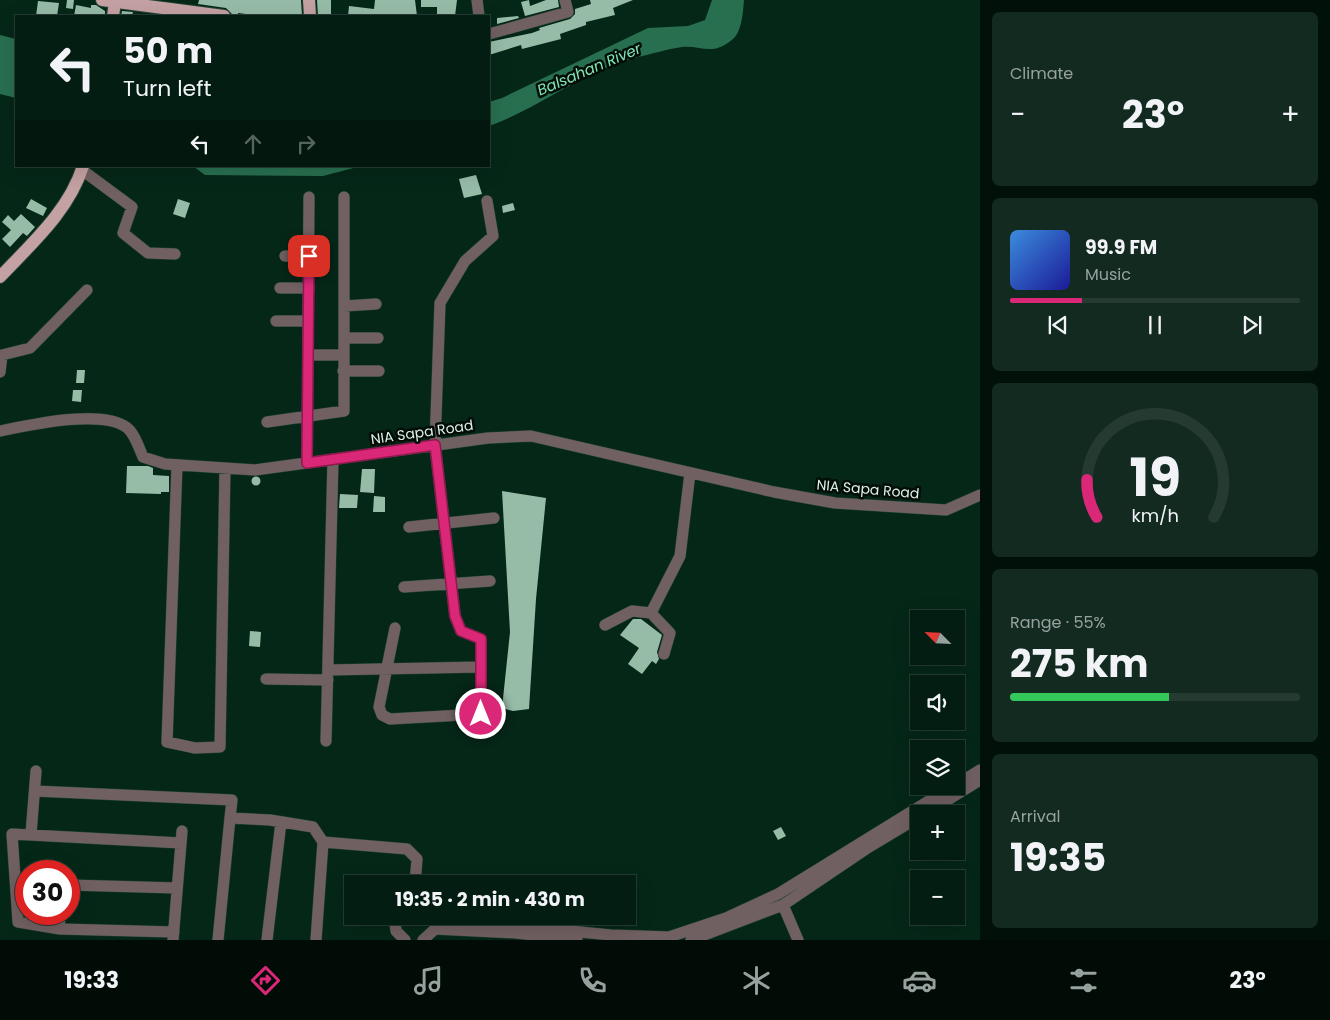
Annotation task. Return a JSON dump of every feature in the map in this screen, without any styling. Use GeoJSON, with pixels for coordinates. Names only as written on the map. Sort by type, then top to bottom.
{"type":"FeatureCollection","features":[{"type":"Feature","properties":{"kind":"main road"},"geometry":{"type":"LineString","coordinates":[[102,0],[216,15]]}},
{"type":"Feature","properties":{"kind":"main road"},"geometry":{"type":"LineString","coordinates":[[309,0],[310,15]]}},
{"type":"Feature","properties":{"kind":"main road"},"geometry":{"type":"LineString","coordinates":[[113,15],[115,2]]}},
{"type":"Feature","properties":{"kind":"main road"},"geometry":{"type":"LineString","coordinates":[[0,277],[41,234],[68,201],[82,168]]}},
{"type":"Feature","properties":{"kind":"street"},"geometry":{"type":"LineString","coordinates":[[477,0],[479,15]]}},
{"type":"Feature","properties":{"kind":"street"},"geometry":{"type":"LineString","coordinates":[[490,34],[568,12],[565,0]]}},
{"type":"Feature","properties":{"kind":"street"},"geometry":{"type":"LineString","coordinates":[[82,168],[132,207],[123,233],[148,253],[175,254]]}},
{"type":"Feature","properties":{"kind":"street"},"geometry":{"type":"LineString","coordinates":[[307,463],[309,197]]}},
{"type":"Feature","properties":{"kind":"street"},"geometry":{"type":"LineString","coordinates":[[267,422],[344,411],[344,197]]}},
{"type":"Feature","properties":{"kind":"street"},"geometry":{"type":"LineString","coordinates":[[395,628],[379,712],[390,719],[481,714],[481,639],[461,631],[455,616],[435,445],[440,304],[465,261],[493,236],[487,201]]}},
{"type":"Feature","properties":{"kind":"street"},"geometry":{"type":"LineString","coordinates":[[285,256],[309,256]]}},
{"type":"Feature","properties":{"kind":"street"},"geometry":{"type":"LineString","coordinates":[[280,288],[309,288]]}},
{"type":"Feature","properties":{"kind":"street"},"geometry":{"type":"LineString","coordinates":[[0,372],[2,356],[30,348],[87,290]]}},
{"type":"Feature","properties":{"kind":"street"},"geometry":{"type":"LineString","coordinates":[[344,306],[376,304]]}},
{"type":"Feature","properties":{"kind":"street"},"geometry":{"type":"LineString","coordinates":[[276,321],[308,321]]}},
{"type":"Feature","properties":{"kind":"street"},"geometry":{"type":"LineString","coordinates":[[344,338],[378,338]]}},
{"type":"Feature","properties":{"kind":"street"},"geometry":{"type":"LineString","coordinates":[[308,355],[344,355]]}},
{"type":"Feature","properties":{"kind":"street"},"geometry":{"type":"LineString","coordinates":[[344,371],[379,370]]}},
{"type":"Feature","properties":{"kind":"street","name":"NIA Sapa Road"},"geometry":{"type":"LineString","coordinates":[[0,431],[60,420],[114,421],[128,428],[143,457],[165,464],[255,470],[488,438],[531,436],[690,473],[835,503],[946,510],[980,495]]}},
{"type":"Feature","properties":{"kind":"street"},"geometry":{"type":"LineString","coordinates":[[326,741],[333,459]]}},
{"type":"Feature","properties":{"kind":"street"},"geometry":{"type":"LineString","coordinates":[[177,464],[167,742],[195,748],[220,747],[225,468]]}},
{"type":"Feature","properties":{"kind":"street"},"geometry":{"type":"LineString","coordinates":[[651,613],[680,556],[690,473]]}},
{"type":"Feature","properties":{"kind":"street"},"geometry":{"type":"LineString","coordinates":[[409,527],[494,518]]}},
{"type":"Feature","properties":{"kind":"street"},"geometry":{"type":"LineString","coordinates":[[404,587],[490,581]]}},
{"type":"Feature","properties":{"kind":"street"},"geometry":{"type":"LineString","coordinates":[[605,625],[632,611],[651,613],[670,633],[664,654]]}},
{"type":"Feature","properties":{"kind":"street"},"geometry":{"type":"LineString","coordinates":[[266,679],[328,675],[387,668],[481,667]]}},
{"type":"Feature","properties":{"kind":"street"},"geometry":{"type":"LineString","coordinates":[[965,779],[980,770]]}},
{"type":"Feature","properties":{"kind":"street"},"geometry":{"type":"LineString","coordinates":[[31,834],[36,771]]}},
{"type":"Feature","properties":{"kind":"street"},"geometry":{"type":"LineString","coordinates":[[940,805],[980,780]]}},
{"type":"Feature","properties":{"kind":"street"},"geometry":{"type":"LineString","coordinates":[[35,791],[232,800],[218,940]]}},
{"type":"Feature","properties":{"kind":"street"},"geometry":{"type":"LineString","coordinates":[[485,925],[611,935],[669,937],[726,918],[778,894],[939,795]]}},
{"type":"Feature","properties":{"kind":"street"},"geometry":{"type":"LineString","coordinates":[[230,818],[281,822],[313,827],[323,842],[316,940]]}},
{"type":"Feature","properties":{"kind":"street"},"geometry":{"type":"LineString","coordinates":[[267,940],[281,822]]}},
{"type":"Feature","properties":{"kind":"street"},"geometry":{"type":"LineString","coordinates":[[691,940],[783,905],[840,866],[910,823]]}},
{"type":"Feature","properties":{"kind":"street"},"geometry":{"type":"LineString","coordinates":[[12,834],[31,834],[181,837],[173,936],[60,929],[18,922],[12,834]]}},
{"type":"Feature","properties":{"kind":"street"},"geometry":{"type":"LineString","coordinates":[[323,842],[407,849],[417,859],[415,875]]}},
{"type":"Feature","properties":{"kind":"street"},"geometry":{"type":"LineString","coordinates":[[80,884],[177,888]]}},
{"type":"Feature","properties":{"kind":"street"},"geometry":{"type":"LineString","coordinates":[[783,905],[798,940]]}},
{"type":"Feature","properties":{"kind":"street"},"geometry":{"type":"LineString","coordinates":[[60,925],[60,929]]}},
{"type":"Feature","properties":{"kind":"street"},"geometry":{"type":"LineString","coordinates":[[395,925],[396,931],[405,940]]}},
{"type":"Feature","properties":{"kind":"street"},"geometry":{"type":"LineString","coordinates":[[423,940],[432,925]]}},
{"type":"Feature","properties":{"kind":"street"},"geometry":{"type":"LineString","coordinates":[[460,925],[516,934],[577,940]]}},
{"type":"Feature","properties":{"kind":"water","name":"Balsahan River"},"geometry":{"type":"Polygon","coordinates":[[[712,0],[744,0],[741,21],[736,36],[719,48],[682,47],[618,63],[490,126],[490,102],[502,98],[648,28],[688,26],[705,20],[712,0]]]}},
{"type":"Feature","properties":{"kind":"water"},"geometry":{"type":"Polygon","coordinates":[[[0,35],[15,39],[15,98],[0,94],[0,35]]]}},
{"type":"Feature","properties":{"kind":"water"},"geometry":{"type":"Polygon","coordinates":[[[194,167],[357,167],[323,176],[205,175],[194,167]]]}},
{"type":"Feature","properties":{"kind":"building"},"geometry":{"type":"Polygon","coordinates":[[[67,0],[74,0],[73,9],[66,8],[67,0]]]}},
{"type":"Feature","properties":{"kind":"building"},"geometry":{"type":"Polygon","coordinates":[[[199,0],[301,0],[302,15],[238,13],[238,15],[232,14],[226,8],[198,4],[199,0]]]}},
{"type":"Feature","properties":{"kind":"building"},"geometry":{"type":"Polygon","coordinates":[[[317,0],[331,0],[331,15],[318,15],[317,0]]]}},
{"type":"Feature","properties":{"kind":"building"},"geometry":{"type":"Polygon","coordinates":[[[375,0],[415,0],[417,15],[348,15],[349,6],[374,9],[375,0]]]}},
{"type":"Feature","properties":{"kind":"building"},"geometry":{"type":"Polygon","coordinates":[[[421,0],[457,0],[455,15],[437,15],[437,7],[421,7],[421,0]]]}},
{"type":"Feature","properties":{"kind":"building"},"geometry":{"type":"Polygon","coordinates":[[[529,0],[530,6],[546,0],[558,0],[559,7],[525,16],[521,2],[529,0]]]}},
{"type":"Feature","properties":{"kind":"building"},"geometry":{"type":"Polygon","coordinates":[[[590,0],[633,0],[613,8],[615,15],[586,22],[586,25],[560,34],[561,39],[522,49],[521,45],[490,55],[490,42],[532,33],[540,30],[539,28],[570,19],[575,14],[575,9],[591,4],[590,0]]]}},
{"type":"Feature","properties":{"kind":"building"},"geometry":{"type":"Polygon","coordinates":[[[38,1],[59,3],[57,15],[36,15],[38,1]]]}},
{"type":"Feature","properties":{"kind":"building"},"geometry":{"type":"Polygon","coordinates":[[[76,5],[91,8],[91,5],[96,5],[105,11],[105,15],[74,15],[76,5]]]}},
{"type":"Feature","properties":{"kind":"building"},"geometry":{"type":"Polygon","coordinates":[[[122,11],[133,12],[132,15],[121,15],[122,11]]]}},
{"type":"Feature","properties":{"kind":"building"},"geometry":{"type":"Polygon","coordinates":[[[518,16],[519,18],[497,24],[497,18],[518,16]]]}},
{"type":"Feature","properties":{"kind":"building"},"geometry":{"type":"Polygon","coordinates":[[[476,175],[482,194],[464,198],[459,179],[476,175]]]}},
{"type":"Feature","properties":{"kind":"building"},"geometry":{"type":"Polygon","coordinates":[[[31,199],[47,208],[43,216],[26,208],[31,199]]]}},
{"type":"Feature","properties":{"kind":"building"},"geometry":{"type":"Polygon","coordinates":[[[178,199],[190,203],[185,218],[173,214],[178,199]]]}},
{"type":"Feature","properties":{"kind":"building"},"geometry":{"type":"Polygon","coordinates":[[[513,203],[515,210],[503,213],[502,206],[513,203]]]}},
{"type":"Feature","properties":{"kind":"building"},"geometry":{"type":"Polygon","coordinates":[[[21,214],[35,227],[27,236],[23,233],[10,247],[2,239],[11,230],[2,222],[8,215],[14,221],[21,214]]]}},
{"type":"Feature","properties":{"kind":"building"},"geometry":{"type":"Polygon","coordinates":[[[77,370],[85,370],[84,383],[76,383],[77,370]]]}},
{"type":"Feature","properties":{"kind":"building"},"geometry":{"type":"Polygon","coordinates":[[[73,390],[82,390],[81,402],[72,401],[73,390]]]}},
{"type":"Feature","properties":{"kind":"building"},"geometry":{"type":"Polygon","coordinates":[[[127,466],[148,466],[153,468],[153,475],[169,476],[169,492],[161,492],[161,494],[126,493],[127,466]]]}},
{"type":"Feature","properties":{"kind":"building"},"geometry":{"type":"Polygon","coordinates":[[[362,469],[375,469],[374,493],[360,492],[362,469]]]}},
{"type":"Feature","properties":{"kind":"building"},"geometry":{"type":"Polygon","coordinates":[[[256,476],[261,481],[256,486],[251,481],[256,476]]]}},
{"type":"Feature","properties":{"kind":"building"},"geometry":{"type":"Polygon","coordinates":[[[502,491],[546,498],[536,599],[529,709],[513,711],[502,708],[510,632],[502,491]]]}},
{"type":"Feature","properties":{"kind":"building"},"geometry":{"type":"Polygon","coordinates":[[[340,494],[358,495],[357,508],[339,508],[340,494]]]}},
{"type":"Feature","properties":{"kind":"building"},"geometry":{"type":"Polygon","coordinates":[[[374,496],[385,497],[385,512],[373,512],[374,496]]]}},
{"type":"Feature","properties":{"kind":"building"},"geometry":{"type":"Polygon","coordinates":[[[633,619],[641,619],[662,635],[657,652],[659,659],[656,664],[652,661],[642,674],[628,664],[639,648],[620,635],[633,619]]]}},
{"type":"Feature","properties":{"kind":"building"},"geometry":{"type":"Polygon","coordinates":[[[250,631],[261,632],[260,647],[249,646],[250,631]]]}},
{"type":"Feature","properties":{"kind":"building"},"geometry":{"type":"Polygon","coordinates":[[[781,827],[786,836],[778,840],[773,831],[781,827]]]}},
{"type":"Feature","properties":{"kind":"route"},"geometry":{"type":"LineString","coordinates":[[309,256],[307,463],[435,445],[455,616],[461,631],[481,639],[481,714]]}}]}
